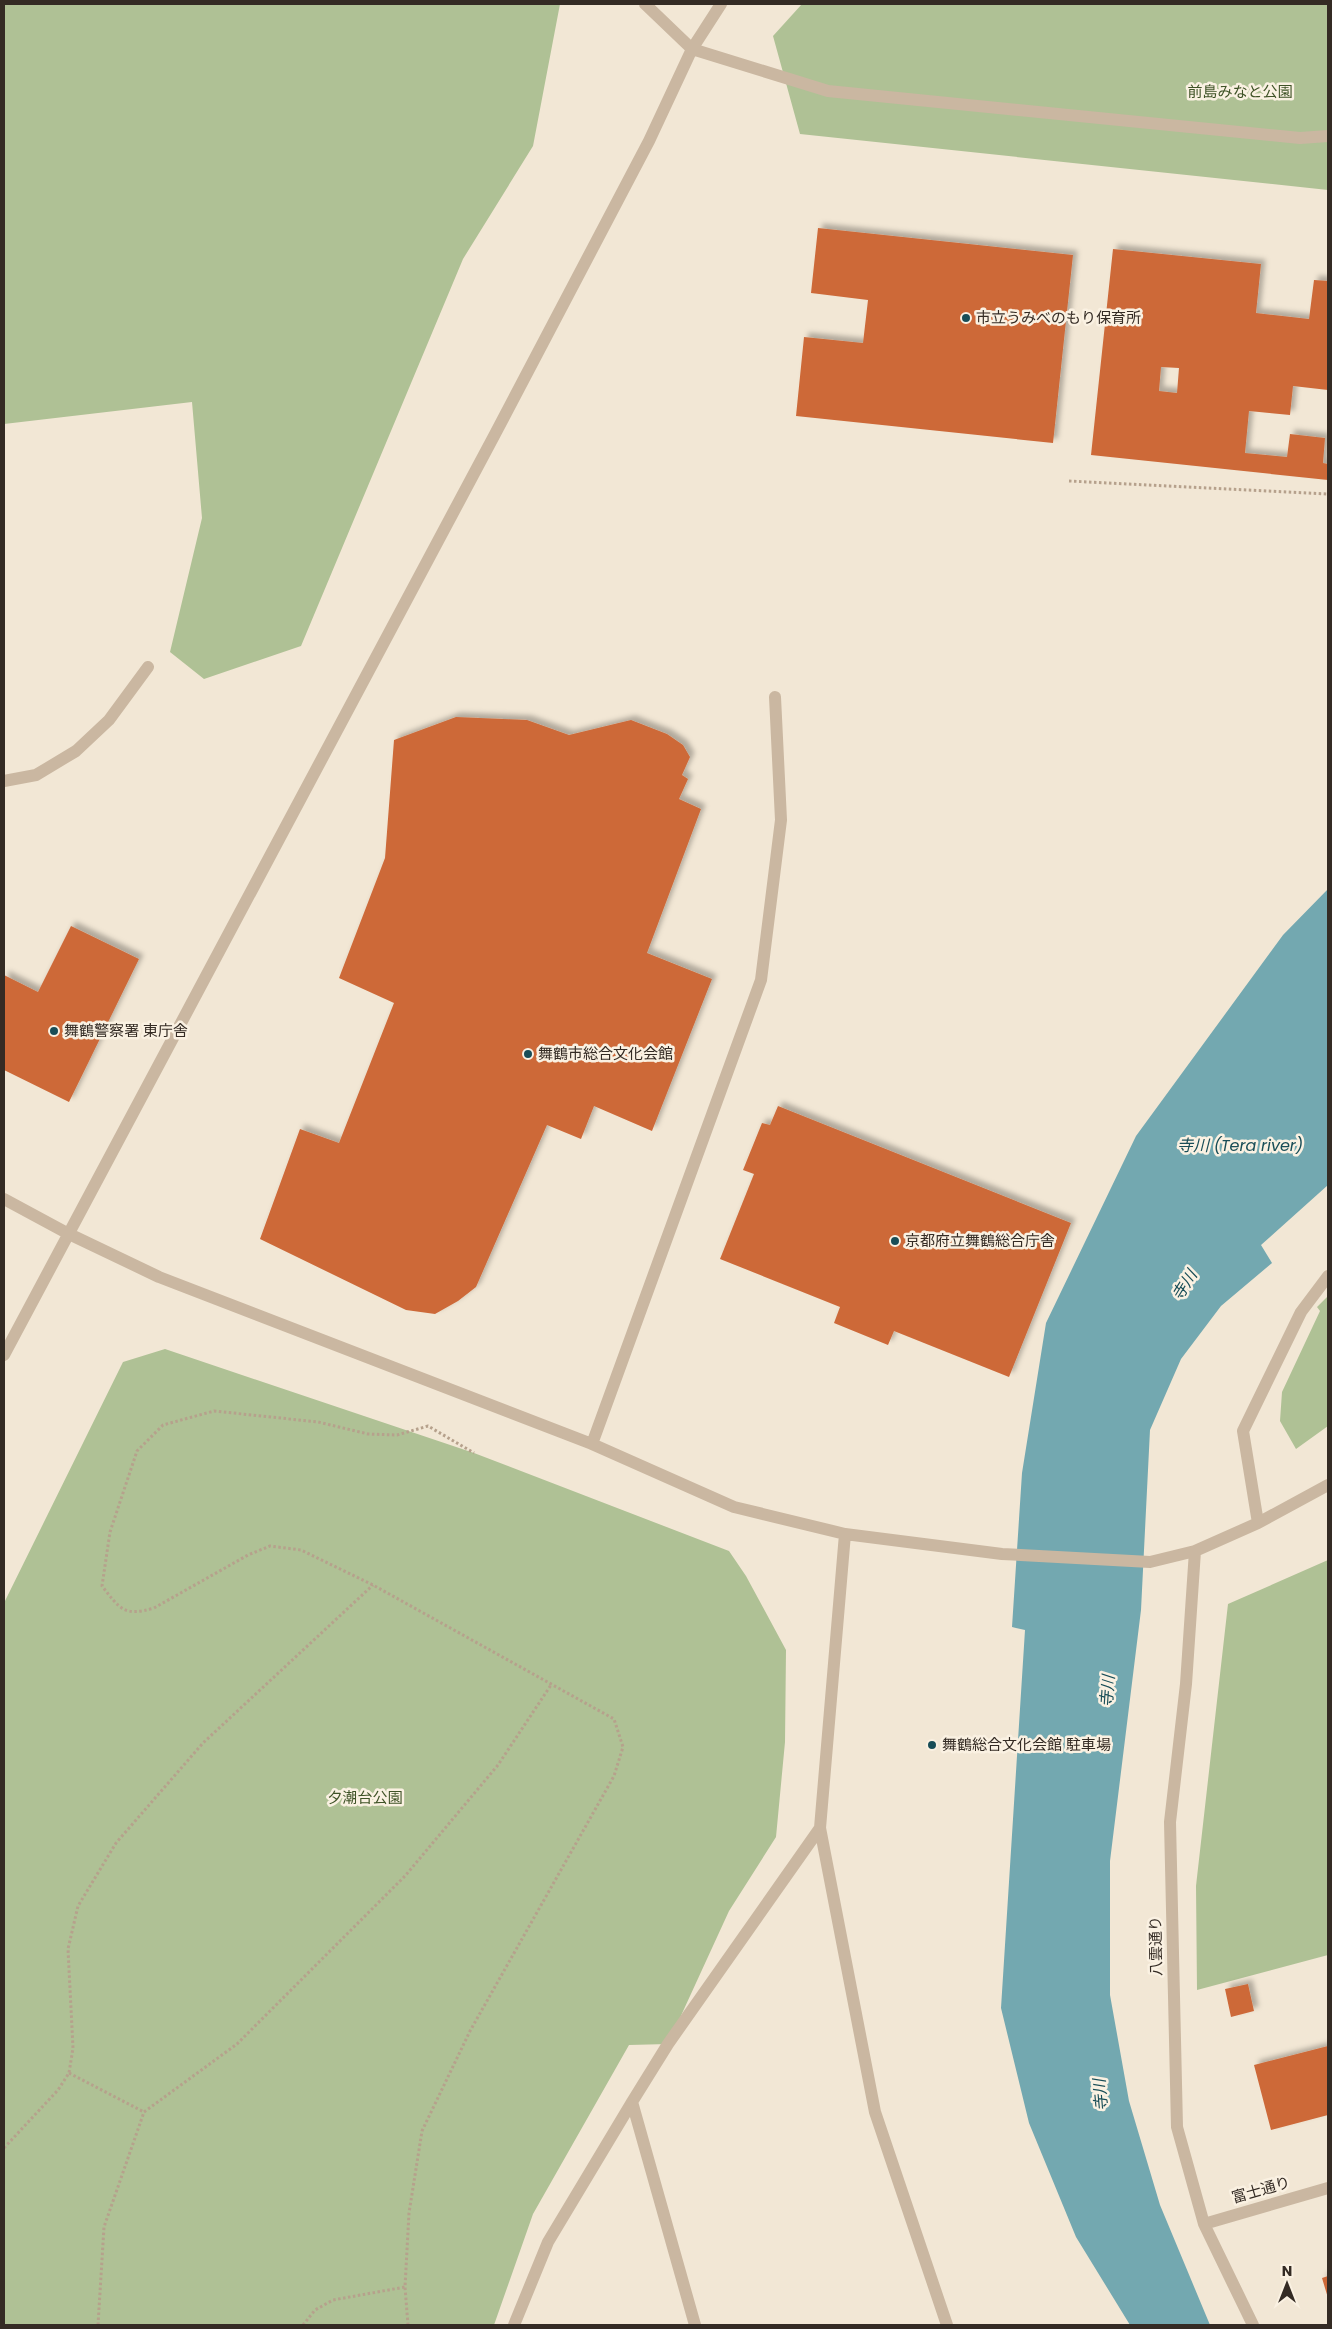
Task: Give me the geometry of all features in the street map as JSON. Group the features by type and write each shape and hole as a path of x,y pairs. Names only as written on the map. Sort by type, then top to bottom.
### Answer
{"street":[{"path":"645,4 692,49 828,91 1300,138 1328,136"},
{"path":"4,1355 67,1233 503,419 648,141 692,49 721,4"},
{"path":"4,781 36,775 76,751 109,720 148,667"},
{"path":"592,1444 761,980 781,820 775,697"},
{"path":"4,1199 67,1233 159,1277 592,1444 734,1508 845,1534 1002,1554 1150,1562 1195,1552 1258,1523 1328,1485"},
{"path":"1258,1523 1243,1431 1301,1312 1328,1276"},
{"path":"845,1534 820,1828 875,2112 947,2325"},
{"name":"八雲通り","path":"1195,1552 1186,1684 1170,1822 1177,2127 1204,2224 1253,2325"},
{"path":"514,2325 548,2242 632,2102 668,2044 820,1828"},
{"path":"632,2102 695,2325"},
{"name":"富士通り","path":"1204,2224 1328,2188"}],"path":[{"path":"1070,481 1328,494"},
{"path":"408,2325 405,2288 409,2213 422,2131 470,2031 614,1776 624,1747 614,1719 372,1585 301,1550 270,1546 248,1555 154,1608 137,1613 120,1610 102,1586 110,1532 137,1451 163,1425 214,1411 318,1422 368,1434 396,1435 428,1426 474,1453"},
{"path":"4,2148 58,2090 70,2072 73,2048 68,1950 78,1906 116,1843 203,1743 372,1585"},
{"path":"98,2325 104,2227 144,2112 237,2044 405,1876 498,1765 551,1685"},
{"path":"70,2072 144,2112"},
{"path":"303,2325 315,2310 333,2300 405,2288"}],"green space":[{"path":"4,4 560,4 533,146 463,259 301,646 204,679 170,652 202,518 192,402 4,424"},
{"name":"前島みなと公園","path":"802,4 1328,4 1328,190 800,134 773,36"},
{"path":"1328,1296 1328,1426 1296,1449 1280,1421 1282,1392 1320,1311 1317,1307"},
{"name":"夕潮台公園","path":"165,1349 474,1453 729,1551 746,1576 786,1650 785,1742 776,1837 729,1911 668,2044 629,2045 533,2214 494,2325 4,2325 4,1603 123,1362"},
{"path":"1328,1560 1328,1955 1197,1990 1196,1886 1228,1604"}],"water":[{"name":"寺川 (Tera river)","path":"1328,889 1328,1185 1261,1245 1272,1263 1221,1306 1181,1359 1150,1430 1141,1610 1110,1861 1110,1995 1129,2101 1160,2205 1210,2325 1130,2325 1076,2237 1029,2123 1001,2008 1025,1630 1012,1627 1022,1473 1046,1323 1136,1136 1283,935"}],"building":[{"name":"市立うみべのもり保育所","path":"818,228 1073,255 1053,443 796,416 804,337 863,343 868,300 811,293"},
{"path":"1113,249 1261,264 1256,313 1309,319 1314,280 1328,281 1328,390 1293,386 1290,415 1249,411 1245,453 1287,457 1290,434 1325,438 1323,463 1328,464 1328,480 1091,455","holes":["1161,367 1179,368 1177,393 1159,391"]},
{"name":"舞鶴市総合文化会館","path":"456,717 527,720 569,735 631,720 667,734 683,745 690,757 682,775 688,779 679,799 701,809 647,953 712,979 652,1131 594,1106 581,1139 547,1125 476,1287 458,1301 435,1314 406,1310 260,1239 300,1129 339,1143 394,1003 339,978 385,858 394,740"},
{"name":"舞鶴警察署 東庁舎","path":"71,926 139,959 69,1102 4,1070 4,975 38,992"},
{"name":"京都府立舞鶴総合庁舎","path":"778,1106 1071,1223 1009,1377 894,1331 888,1345 834,1323 840,1307 720,1259 754,1174 743,1170 762,1123 770,1125"},
{"path":"1248,1984 1254,2011 1231,2017 1225,1989"},
{"path":"1328,2046 1328,2115 1271,2130 1254,2065"},
{"path":"1328,2276 1328,2298 1322,2278"}],"place":[{"name":"市立うみべのもり保育所","path":"966,318"},
{"name":"舞鶴警察署 東庁舎","path":"54,1031"},
{"name":"舞鶴市総合文化会館","path":"528,1054"},
{"name":"京都府立舞鶴総合庁舎","path":"895,1241"},
{"name":"舞鶴総合文化会館 駐車場","path":"932,1745"}],"water label":[{"name":"寺川","path":"1184,1285"},
{"name":"寺川","path":"1107,1691"},
{"name":"寺川","path":"1100,2095"}]}
